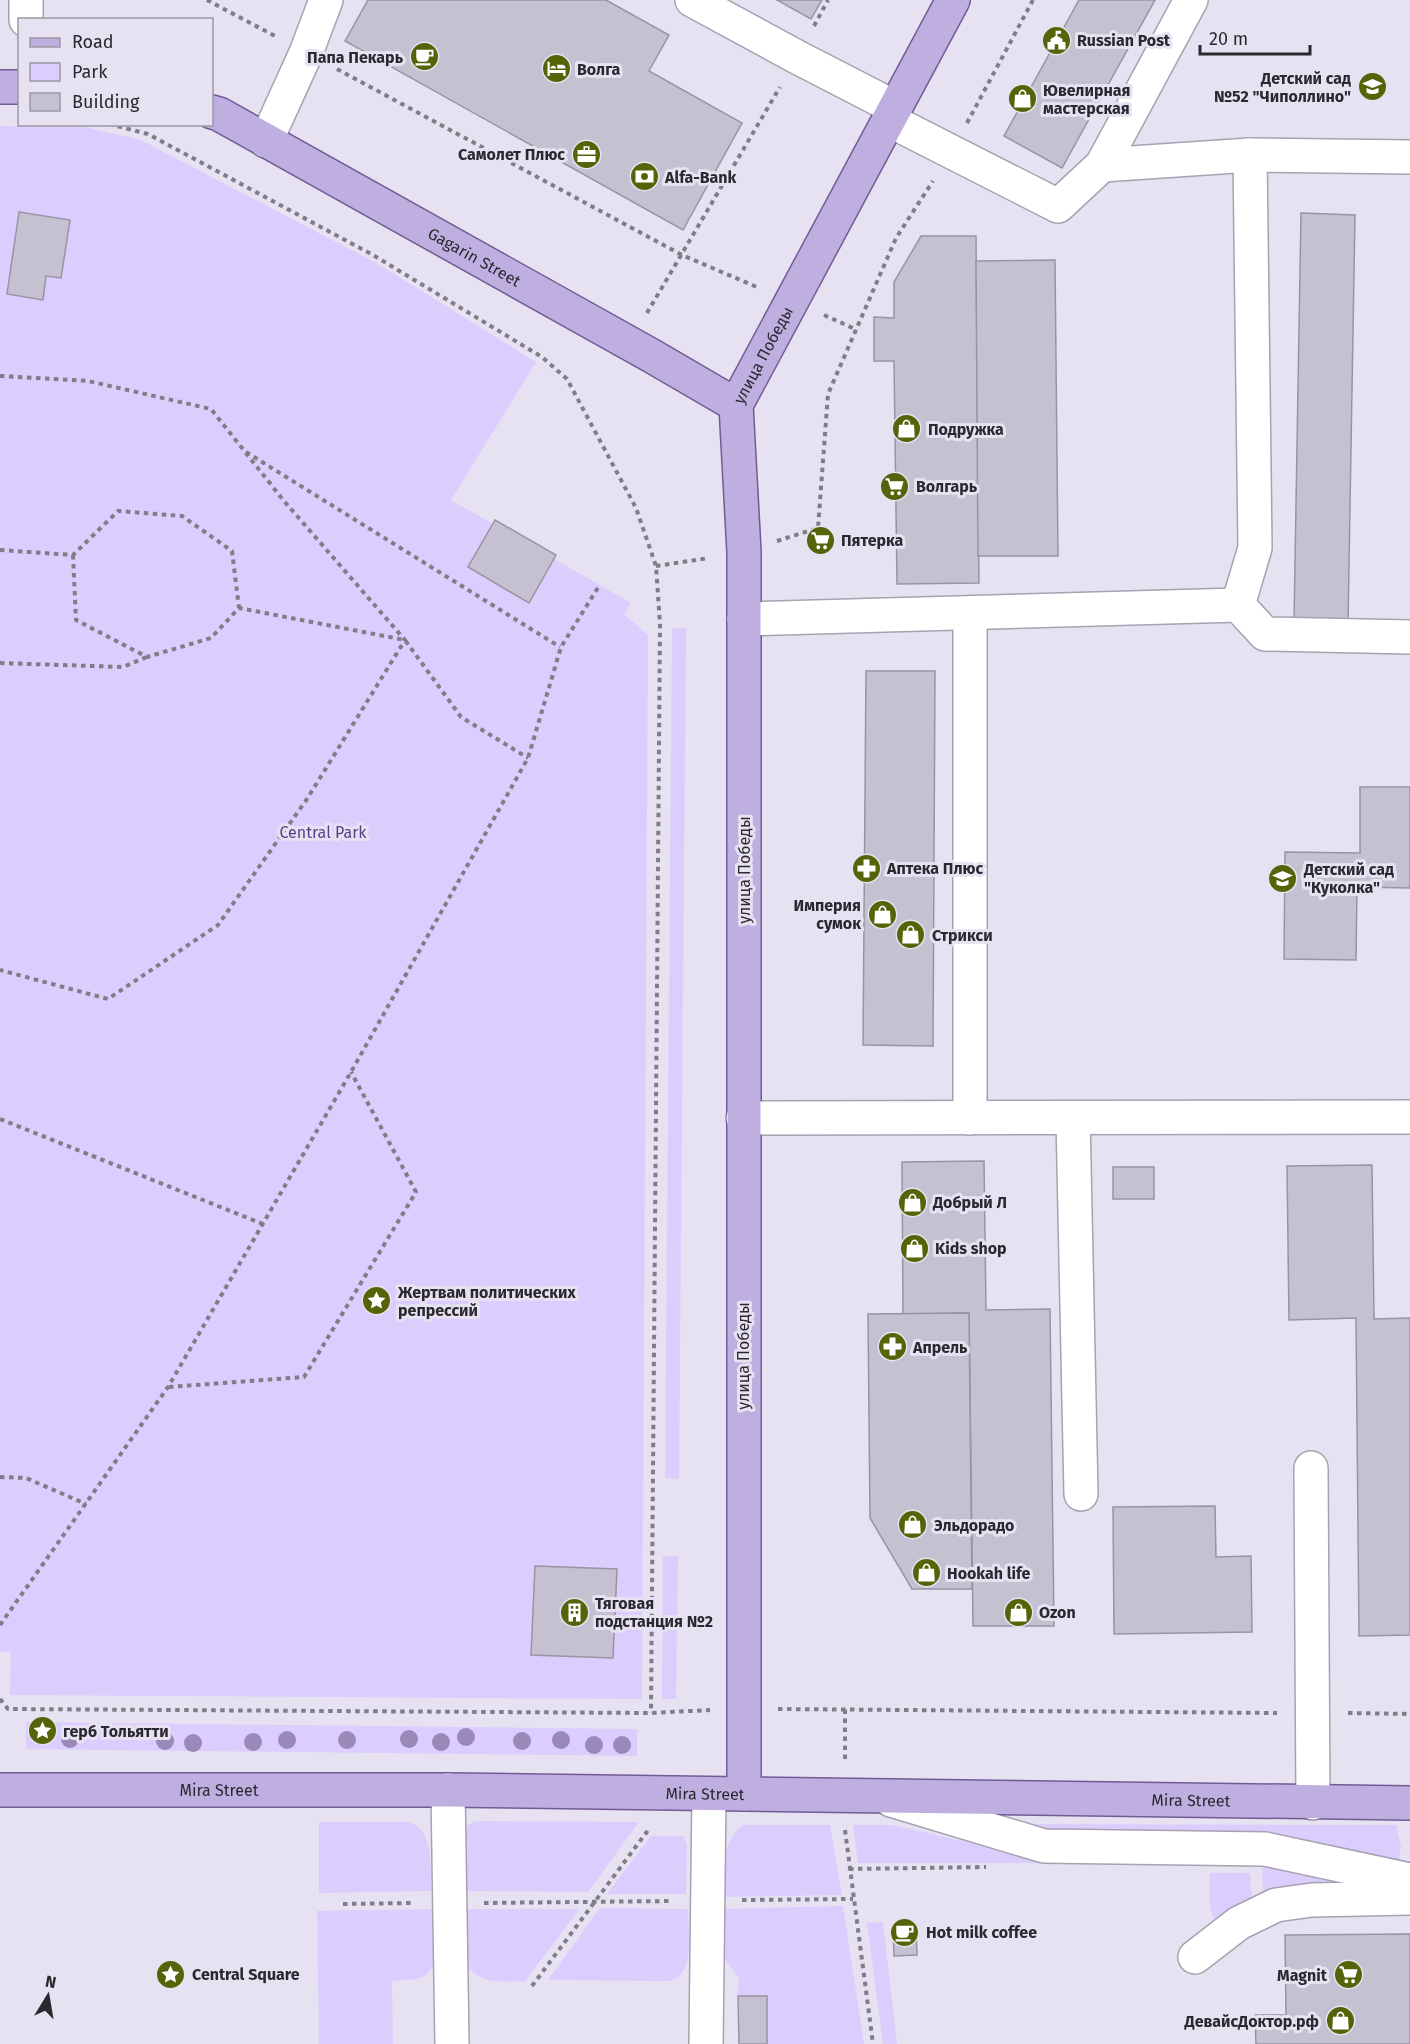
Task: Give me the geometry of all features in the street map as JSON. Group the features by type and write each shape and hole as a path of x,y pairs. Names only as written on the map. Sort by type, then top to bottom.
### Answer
{"main road":[{"name":"улица Победы","path":"744,1794 742,1708 744,552 736,405 953,0"},
{"path":"0,87 18,87"},
{"name":"Gagarin Street","path":"213,112 736,405"},
{"name":"Mira Street","path":"0,1790 448,1790 1410,1803"}],"lane":[{"path":"26,0 26,18"},
{"path":"266,141 306,53 326,0"},
{"path":"692,0 797,57 951,152 1058,206 1102,165 1191,0"},
{"path":"1102,165 1250,155 1410,157"},
{"path":"1238,605 1255,548 1250,155"},
{"path":"744,619 1238,605 1265,634 1410,637"},
{"path":"970,613 970,1118"},
{"path":"743,1118 1410,1117"},
{"path":"1073,1118 1081,1494"},
{"path":"1311,1468 1313,1803"},
{"path":"448,1790 452,2044"},
{"path":"706,2044 709,1794"},
{"path":"880,1797 1044,1846 1265,1849 1410,1880"},
{"path":"1195,1957 1239,1923 1276,1905 1312,1900 1410,1898"}],"path":[{"path":"207,0 682,255"},
{"path":"645,317 828,0"},
{"path":"819,528 828,394 896,238 951,152 1033,0"},
{"path":"118,126 148,134 373,255 542,357 567,379 636,508 656,566 660,624 651,1713"},
{"path":"0,376 88,381 211,410 350,579 405,640 461,717 528,758"},
{"path":"242,450 561,647"},
{"path":"0,550 73,555 118,511 182,516 232,551 239,608"},
{"path":"73,555 76,620 147,657"},
{"path":"0,1625 168,1388 351,1072 528,758 561,647 599,586"},
{"path":"239,608 405,640"},
{"path":"0,663 123,666 211,638 239,608"},
{"path":"0,970 108,999 218,925 308,799 405,640"},
{"path":"168,1388 304,1377 416,1192 351,1072"},
{"path":"0,1119 263,1224"},
{"path":"0,1477 26,1478 86,1504"},
{"path":"0,1699 8,1709 651,1713 742,1708 1410,1714"},
{"path":"845,1709 845,1839 873,2044"},
{"path":"532,1986 653,1824"},
{"path":"343,1904 853,1899"}],"green space":[{"name":"Central Park","path":"0,126 84,127 141,140 378,264 536,362 451,500 631,603 624,614 648,635 642,1699 10,1695 11,1652 0,1652"},
{"path":"672,628 686,628 679,1479 665,1478"},
{"path":"663,1556 678,1556 676,1699 662,1699"},
{"path":"26,1722 637,1729 637,1756 26,1749"},
{"path":"475,1821 639,1822 588,1892 461,1891 463,1828"},
{"path":"319,1822 408,1822 417,1826 427,1841 431,1891 319,1893"},
{"path":"1031,1824 1396,1825 1401,1847 1398,1865 1031,1830"},
{"path":"743,1825 830,1825 842,1895 725,1897 727,1849 736,1832"},
{"path":"853,1825 893,1825 1055,1863 858,1863"},
{"path":"651,1836 684,1836 687,1846 686,1894 607,1894"},
{"path":"1262,1862 1385,1886 1263,1895"},
{"path":"1210,1873 1250,1873 1252,1901 1217,1922 1210,1905"},
{"path":"843,1906 864,2044 767,2044 767,1996 738,1996 739,1978 725,1959 725,1909"},
{"path":"600,1908 688,1909 689,1951 683,1971 668,1981 548,1980"},
{"path":"433,1909 434,1963 431,1969 417,1979 392,1981 393,2044 319,2044 317,1911"},
{"path":"462,1909 580,1909 525,1981 508,1982 485,1979 466,1965"},
{"path":"883,1922 897,2044 883,2044 867,1923"}],"building":[{"path":"368,0 606,0 669,35 649,71 742,123 683,230 345,41"},
{"path":"777,0 822,0 811,19"},
{"path":"1079,0 1155,0 1062,168 1004,136"},
{"path":"19,212 70,220 61,278 46,276 43,300 7,294"},
{"path":"1301,213 1355,215 1348,623 1294,621"},
{"path":"921,236 976,236 979,583 897,584 894,361 874,361 874,317 894,318 894,282"},
{"path":"1055,260 1058,556 978,556 976,261"},
{"path":"495,520 556,555 529,603 468,567"},
{"path":"866,671 935,671 933,1046 863,1045"},
{"path":"1360,787 1410,787 1410,888 1357,887 1356,960 1284,959 1285,852 1360,853"},
{"path":"984,1161 986,1310 1050,1309 1054,1626 973,1626 969,1313 903,1314 902,1162"},
{"path":"1372,1165 1374,1319 1410,1318 1410,1635 1359,1636 1356,1318 1289,1320 1287,1166"},
{"path":"1113,1167 1154,1167 1154,1199 1113,1199"},
{"path":"969,1313 972,1589 912,1589 870,1518 868,1314"},
{"path":"1215,1506 1216,1557 1251,1556 1252,1632 1114,1634 1113,1507"},
{"name":"Тяговая подстанция №2","path":"535,1566 617,1569 613,1658 531,1655"},
{"path":"916,1925 917,1955 894,1956 893,1926"},
{"name":"Magnit","path":"1410,1934 1410,2044 1256,2044 1255,2015 1286,2015 1285,1935"},
{"path":"738,1996 767,1996 767,2044 739,2044"}],"place":[{"name":"Russian Post","path":"1056,40"},
{"name":"Папа Пекарь","path":"424,57"},
{"name":"Волга","path":"556,69"},
{"name":"Детский сад №52 \"Чиполлино\"","path":"1372,87"},
{"name":"Ювелирная мастерская","path":"1022,99"},
{"name":"Самолет Плюс","path":"586,154"},
{"name":"Alfa-Bank","path":"644,177"},
{"name":"Подружка","path":"907,429"},
{"name":"Волгарь","path":"895,486"},
{"name":"Пятерка","path":"820,540"},
{"name":"Аптека Плюс","path":"866,868"},
{"name":"Детский сад \"Куколка\"","path":"1283,878"},
{"name":"Империя сумок","path":"882,914"},
{"name":"Стрикси","path":"911,935"},
{"name":"Добрый Л","path":"912,1202"},
{"name":"Kids shop","path":"914,1248"},
{"name":"Жертвам политических репрессий","path":"377,1301"},
{"name":"Апрель","path":"892,1347"},
{"name":"Эльдорадо","path":"913,1525"},
{"name":"Hookah life","path":"926,1573"},
{"name":"Тяговая подстанция №2","path":"574,1612"},
{"name":"Ozon","path":"1018,1612"},
{"name":"герб Тольятти","path":"42,1731"},
{"name":"Hot milk coffee","path":"905,1932"},
{"name":"Central Square","path":"171,1974"},
{"name":"Magnit","path":"1348,1975"},
{"name":"ДевайсДоктор.рф","path":"1340,2021"}]}
